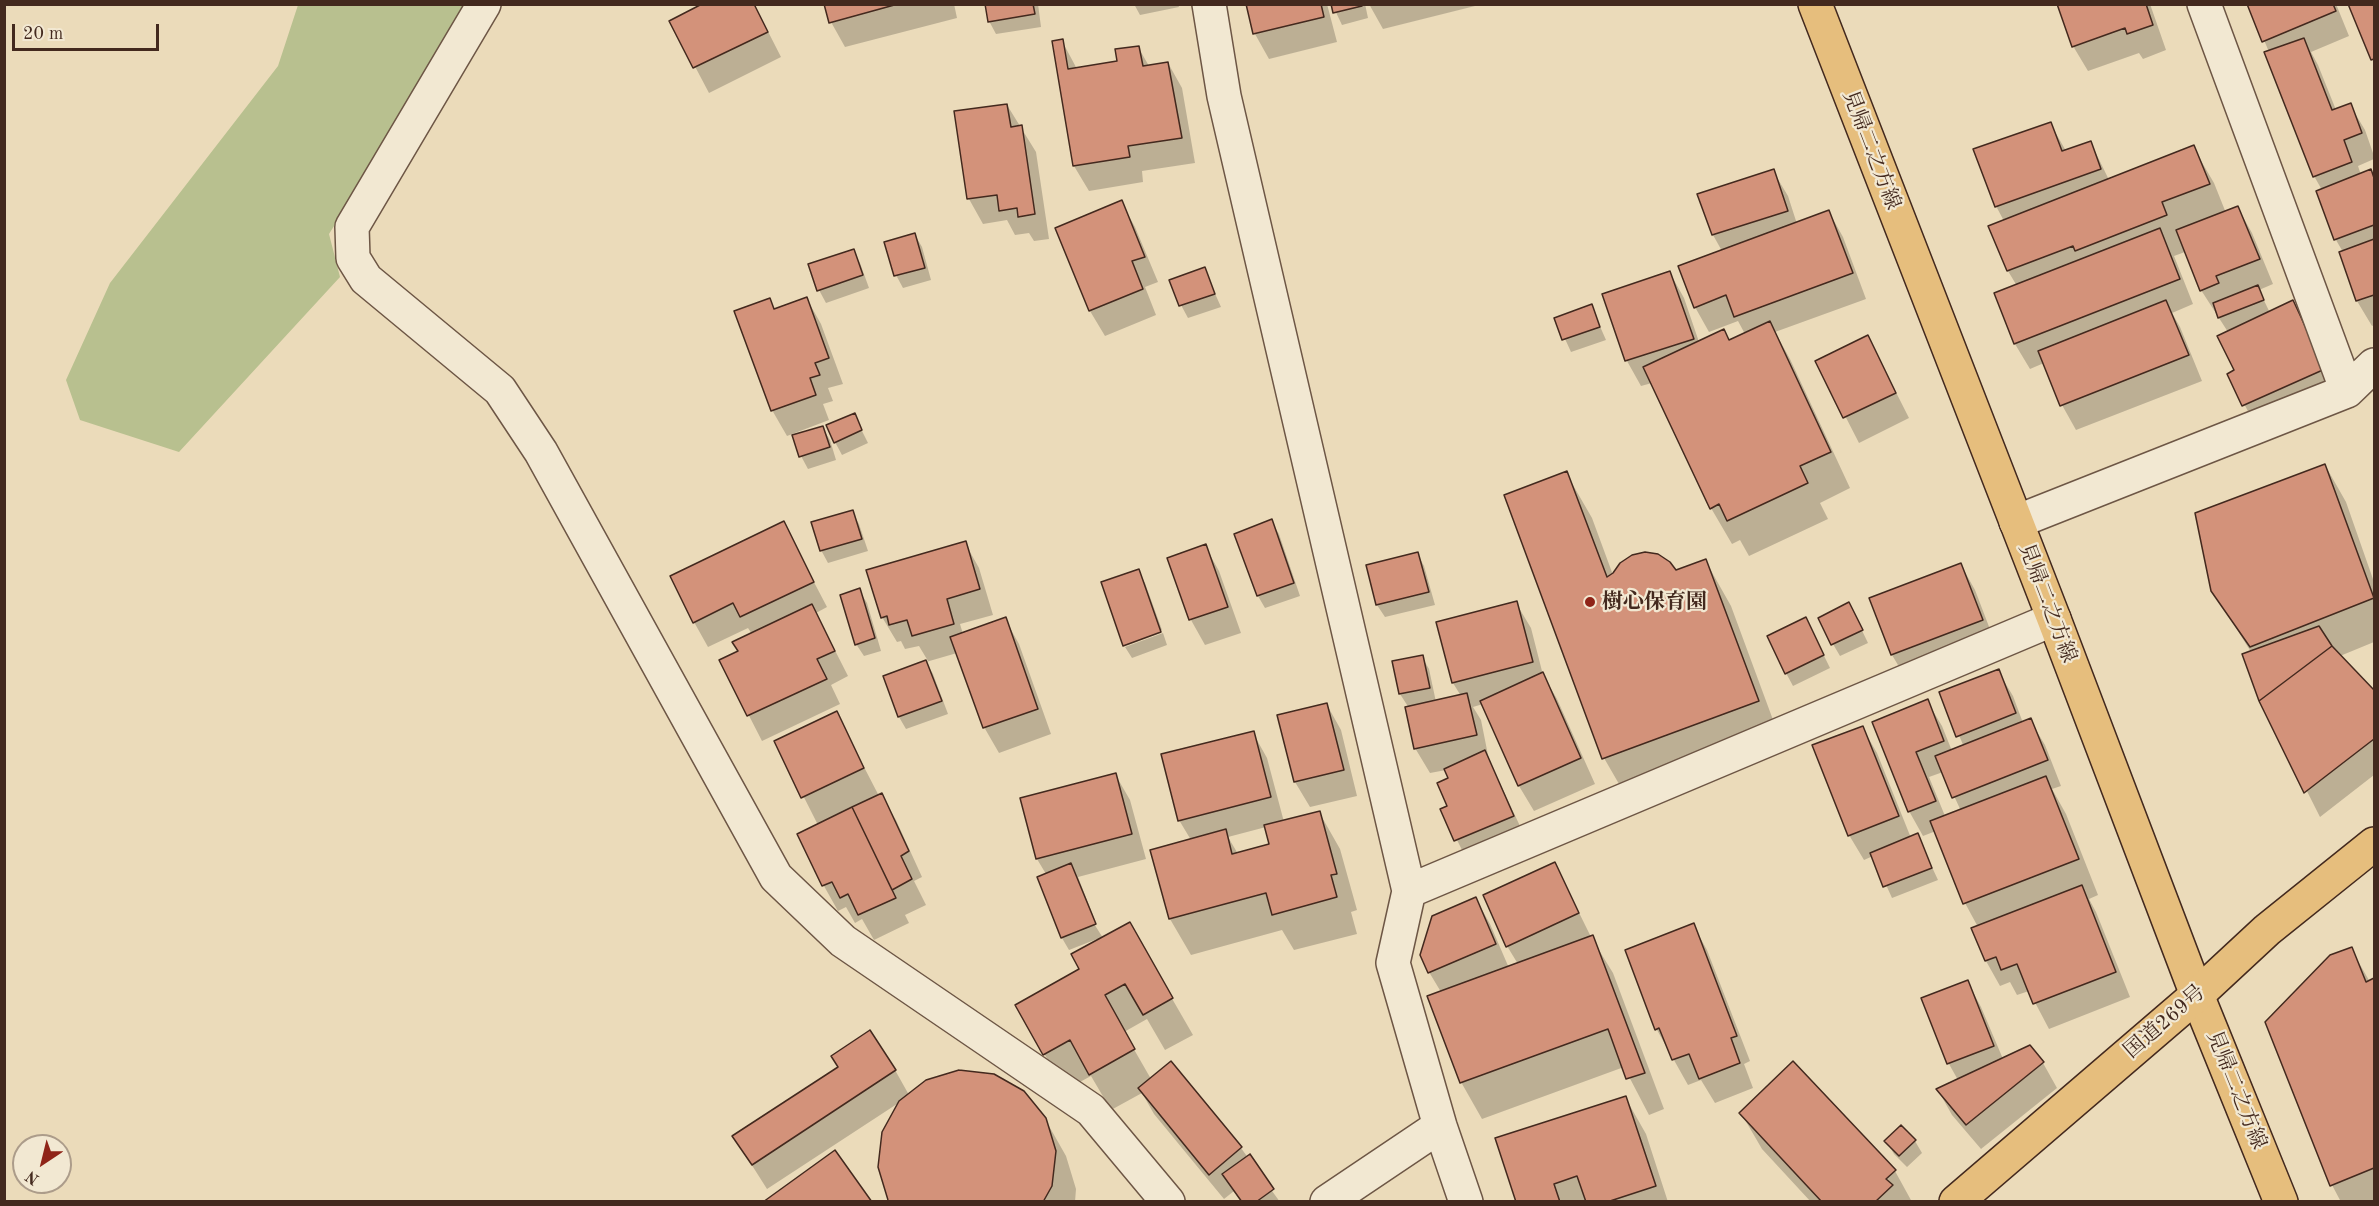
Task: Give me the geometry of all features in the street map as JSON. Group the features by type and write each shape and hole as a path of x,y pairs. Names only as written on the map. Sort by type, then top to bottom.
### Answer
{"main road":[{"name":"見帰二之方線","path":"1815,4 2054,619 2197,995 2281,1202"},
{"name":"国道269号","path":"1956,1202 2197,995 2267,930 2374,844"}],"street":[{"path":"483,4 352,226 353,258 366,279 500,390 541,452 776,877 843,941 1091,1110 1168,1202"},
{"path":"1209,4 1224,96 1409,891 1393,963 1440,1126 1466,1202"},
{"path":"2204,4 2347,391"},
{"path":"2016,522 2347,391 2374,365"},
{"path":"1409,891 2054,619"},
{"path":"1327,1202 1440,1126"}],"green space":[{"path":"298,5 473,5 329,234 340,277 179,452 80,420 66,380 110,283 278,66"}],"building":[{"path":"702,4 754,4 768,32 693,68 669,21"},
{"path":"824,4 898,4 829,23"},
{"path":"985,4 1033,4 1035,14 988,22"},
{"path":"1246,4 1321,4 1324,17 1253,34"},
{"path":"1331,4 1362,4 1362,6 1333,13"},
{"path":"2057,4 2146,4 2153,25 2127,34 2125,28 2072,47"},
{"path":"2247,4 2333,4 2336,11 2262,42"},
{"path":"2348,4 2374,4 2374,59 2371,60"},
{"path":"2304,38 2332,110 2351,103 2362,133 2344,140 2352,162 2313,177 2264,52"},
{"path":"1063,39 1068,69 1117,61 1115,49 1139,46 1143,66 1168,62 1182,138 1128,146 1130,157 1073,166 1052,41"},
{"path":"1007,104 1011,127 1022,125 1035,214 1018,217 1017,208 999,211 997,195 967,199 954,111"},
{"path":"2051,122 2062,151 2091,141 2101,169 1995,207 1973,149"},
{"path":"2194,145 2210,184 2162,202 2167,215 2075,251 2073,246 2007,271 1988,226"},
{"path":"1774,169 1788,211 1712,235 1697,194"},
{"path":"2371,169 2374,178 2374,225 2334,240 2316,191"},
{"path":"1122,200 1145,257 1132,261 1143,289 1089,311 1055,228"},
{"path":"2238,206 2260,259 2216,276 2219,283 2200,291 2176,230"},
{"path":"1829,210 1853,273 1734,317 1726,295 1694,308 1678,266"},
{"path":"2160,228 2180,279 2014,344 1994,293"},
{"path":"915,233 925,268 894,276 884,242"},
{"path":"2374,239 2374,295 2356,301 2339,252"},
{"path":"854,249 863,275 817,291 808,264"},
{"path":"1205,267 1215,294 1179,306 1169,280"},
{"path":"1670,271 1694,339 1625,361 1602,294"},
{"path":"2258,285 2264,300 2218,318 2213,303"},
{"path":"807,297 829,358 815,363 820,375 810,378 816,395 771,411 734,311 770,298 774,309"},
{"path":"2166,300 2189,355 2060,406 2038,351"},
{"path":"2293,300 2325,369 2242,406 2227,374 2234,370 2217,336"},
{"path":"1592,304 1600,327 1562,340 1554,318"},
{"path":"1770,321 1831,452 1800,466 1808,483 1727,521 1719,504 1710,509 1643,367 1724,329 1729,340"},
{"path":"1868,335 1896,393 1843,418 1815,361"},
{"path":"855,413 862,430 834,443 826,425"},
{"path":"823,426 830,447 799,457 792,435"},
{"path":"2325,464 2374,598 2250,647 2211,591 2195,513"},
{"path":"1567,471 1607,577 1620,563 1632,555 1645,552 1658,554 1670,562 1676,570 1706,559 1759,701 1602,759 1504,495"},
{"path":"853,510 862,539 820,551 811,522"},
{"path":"1272,519 1294,583 1257,596 1234,534"},
{"path":"784,521 814,582 740,617 733,603 693,623 670,576"},
{"path":"966,541 980,589 947,599 954,624 912,636 907,620 889,625 887,616 881,618 866,570"},
{"path":"1206,544 1228,607 1189,620 1167,558"},
{"path":"1418,552 1429,592 1376,605 1366,565"},
{"path":"1961,563 1983,620 1891,655 1869,598"},
{"path":"1139,569 1161,632 1123,646 1101,582"},
{"path":"860,588 875,638 855,645 840,595"},
{"path":"1517,601 1533,662 1452,683 1436,622"},
{"path":"1849,602 1863,630 1831,645 1818,618"},
{"path":"812,604 835,651 817,659 827,679 747,716 719,660 738,651 732,642"},
{"path":"1006,617 1038,709 983,728 950,637"},
{"path":"1806,617 1824,655 1785,674 1767,636"},
{"path":"2319,626 2332,646 2259,701 2242,654"},
{"path":"2332,646 2374,690 2374,739 2304,793 2259,701"},
{"path":"1423,655 1430,688 1399,694 1392,661"},
{"path":"926,660 942,701 898,717 883,676"},
{"path":"1999,669 2016,713 1956,737 1939,692"},
{"path":"1543,672 1581,758 1518,786 1480,701"},
{"path":"1467,693 1477,735 1414,749 1405,707"},
{"path":"1928,699 1944,741 1916,752 1936,801 1908,812 1872,722"},
{"path":"1327,703 1344,770 1294,782 1277,715"},
{"path":"837,711 864,768 801,798 774,741"},
{"path":"2031,718 2048,760 1952,798 1935,756"},
{"path":"1863,726 1899,816 1848,836 1812,745"},
{"path":"1254,731 1271,797 1178,821 1161,754"},
{"path":"1485,750 1514,816 1454,841 1440,809 1447,806 1437,783 1448,778 1444,769"},
{"path":"1116,773 1132,834 1036,859 1020,798"},
{"path":"2046,776 2079,859 1963,904 1930,821"},
{"path":"882,793 909,851 901,856 912,879 892,890 852,807"},
{"path":"852,807 896,898 858,915 848,894 840,898 832,882 822,886 797,834"},
{"path":"1320,811 1337,874 1331,875 1337,897 1272,915 1266,893 1169,919 1150,850 1226,829 1232,854 1269,844 1264,825"},
{"path":"1918,833 1932,868 1883,887 1870,853"},
{"path":"1555,862 1579,913 1506,947 1483,895"},
{"path":"1071,863 1096,924 1061,938 1037,877"},
{"path":"2082,885 2116,972 2033,1004 2017,964 2001,970 1996,957 1985,961 1971,928"},
{"path":"1476,897 1496,944 1428,973 1420,955 1432,916"},
{"path":"1130,922 1173,998 1143,1015 1125,984 1105,995 1135,1049 1089,1075 1070,1040 1043,1055 1015,1005 1079,969 1071,954"},
{"path":"1694,923 1737,1036 1731,1038 1740,1063 1699,1079 1689,1054 1672,1060 1659,1028 1655,1030 1625,950"},
{"path":"1593,935 1645,1073 1626,1079 1608,1029 1460,1083 1427,996"},
{"path":"2352,947 2366,982 2374,978 2374,1168 2330,1186 2265,1022 2330,955"},
{"path":"1968,980 1994,1046 1947,1064 1921,998"},
{"path":"870,1030 896,1070 752,1165 732,1136 838,1067 831,1056"},
{"path":"2030,1045 2044,1062 1966,1125 1936,1089"},
{"path":"1171,1061 1242,1147 1209,1175 1138,1088"},
{"path":"1793,1061 1896,1170 1886,1179 1893,1185 1875,1202 1822,1202 1739,1113"},
{"path":"959,1070 994,1074 1024,1091 1046,1118 1056,1151 1052,1186 1043,1202 889,1202 878,1167 882,1132 899,1101 926,1080"},
{"path":"1626,1096 1656,1186 1607,1202 1586,1202 1577,1176 1554,1184 1560,1202 1516,1202 1495,1138"},
{"path":"1901,1125 1916,1140 1899,1156 1884,1141"},
{"path":"835,1150 872,1202 763,1202"},
{"path":"1250,1154 1274,1189 1256,1202 1242,1202 1222,1174"}],"place":[{"name":"樹心保育園","path":"1590,602"}]}
